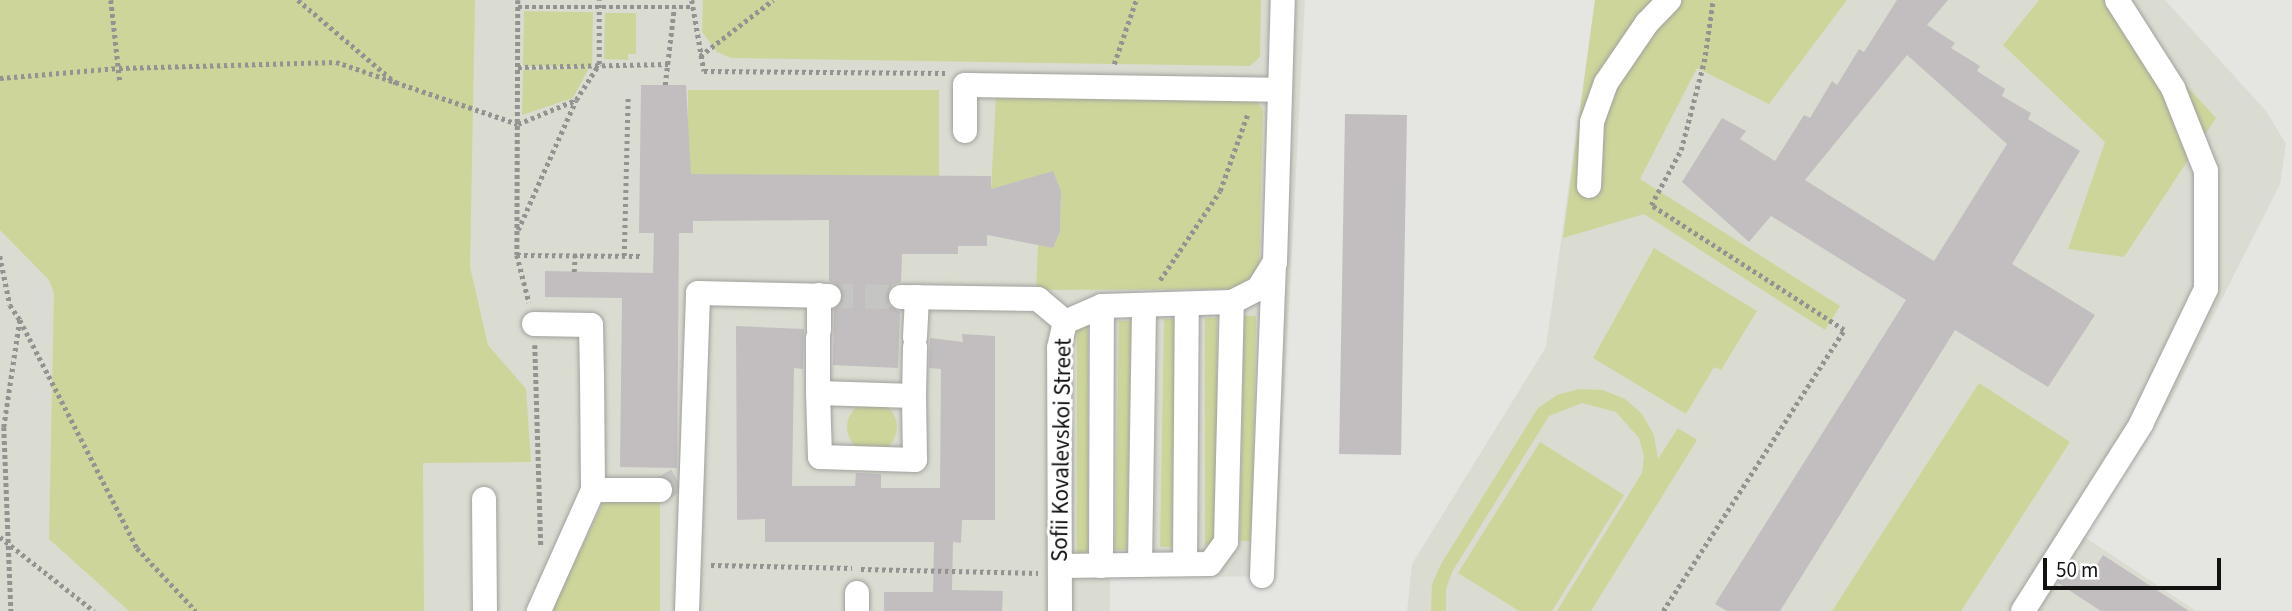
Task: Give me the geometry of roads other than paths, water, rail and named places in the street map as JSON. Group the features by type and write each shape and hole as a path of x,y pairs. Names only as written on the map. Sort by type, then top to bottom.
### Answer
{"street":[{"path":"1262,576 1275,262 1269,90 1283,0"},
{"path":"1589,186 1592,122 1606,83 1669,0"},
{"path":"2023,611 2141,424 2206,289 2206,171 2173,89 2117,0"},
{"path":"965,131 965,85 1269,90"},
{"path":"1060,566 1210,564 1226,542 1232,303 1258,289 1275,262"},
{"path":"687,611 689,565 676,479 698,293 824,295 818,334 820,457 915,460 915,342 909,297 1038,299 1065,322"},
{"path":"1140,565 1150,295"},
{"name":"Sofii Kovalevskoi Street","path":"1060,611 1059,348 1065,322 1102,306 1150,295 1187,304 1232,303"},
{"path":"1185,564 1187,304"},
{"path":"1101,566 1102,306"},
{"path":"534,324 591,325 593,490 539,611"},
{"path":"818,393 914,396"},
{"path":"593,490 676,479"},
{"path":"484,499 485,611"}],"tunnel":[{"path":"829,296 901,297"},
{"path":"660,490 677,480"}]}
